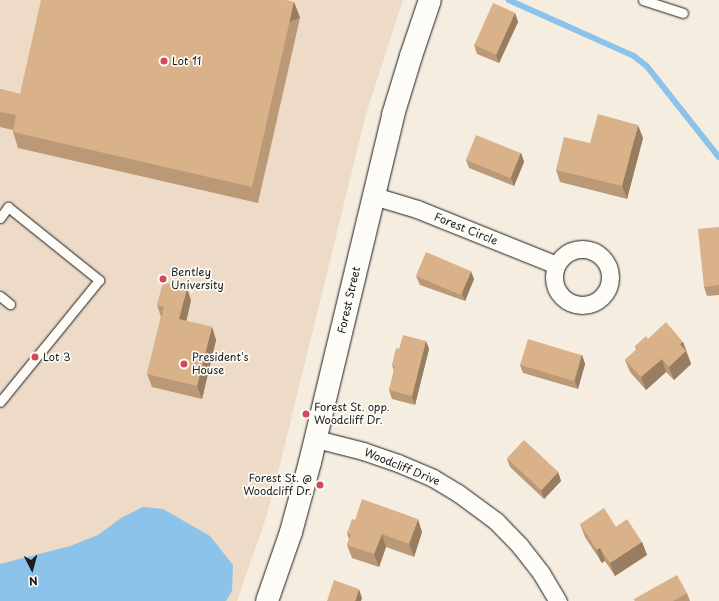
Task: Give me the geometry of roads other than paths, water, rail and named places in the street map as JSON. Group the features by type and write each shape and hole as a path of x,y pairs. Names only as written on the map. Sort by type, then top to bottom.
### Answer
{"street":[{"name":"Forest Street","path":"267,601 291,532 316,439 401,86 430,0"},
{"name":"Forest Circle","path":"374,196 417,209 556,265"},
{"name":"Woodcliff Drive","path":"316,439 363,451 398,463 433,478 458,493 484,511 520,546 541,573 558,601"}],"lane":[{"path":"643,0 683,13"},
{"path":"0,218 8,207 99,280 0,402"},
{"path":"0,296 10,304"}],"water":[{"path":"143,507 163,509 210,536 233,565 232,591 226,601 0,601 0,564 70,546 98,535 121,518"}],"waterway":[{"path":"509,0 634,56 647,66 719,157"}],"place":[{"name":"Lot 11","path":"164,61"},
{"name":"Bentley University","path":"163,279"},
{"name":"Lot 3","path":"35,357"},
{"name":"President's House","path":"184,364"},
{"name":"Forest St. opp. Woodcliff Dr.","path":"306,414"},
{"name":"Forest St. @ Woodcliff Dr.","path":"320,485"}]}
